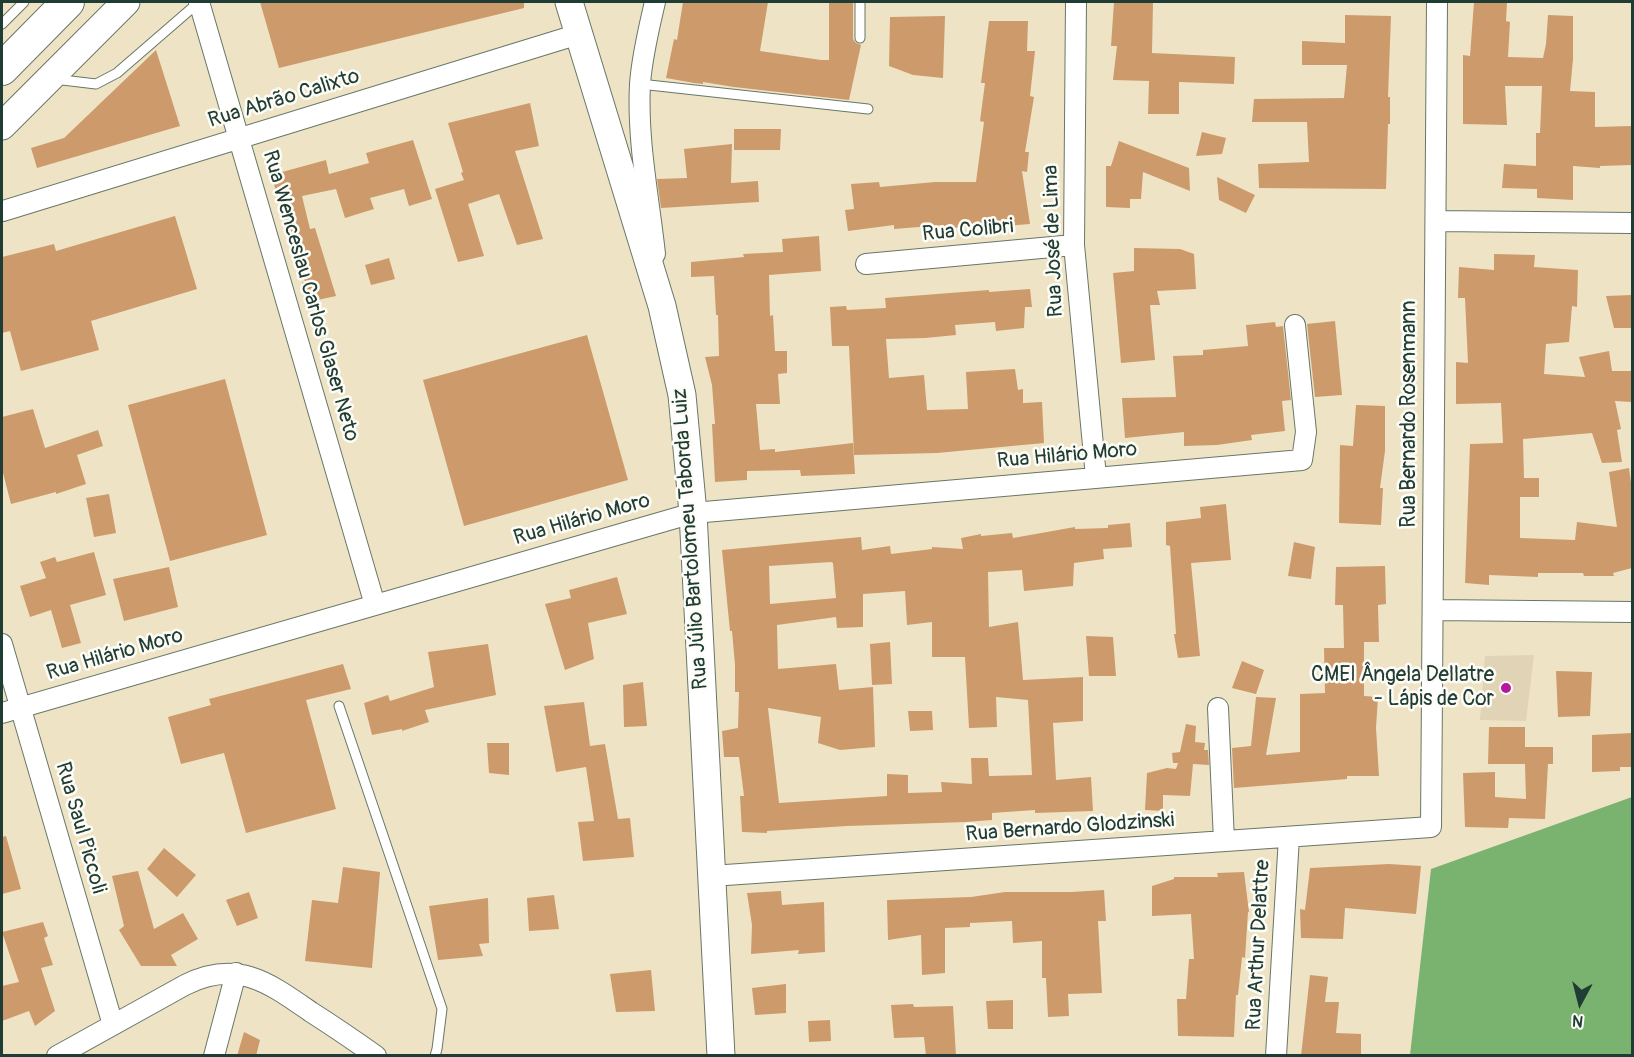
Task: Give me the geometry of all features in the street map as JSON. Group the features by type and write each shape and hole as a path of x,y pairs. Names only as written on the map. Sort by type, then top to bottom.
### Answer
{"highway":[{"path":"2,69 68,2"}],"main road":[{"path":"2,126 126,2"},
{"name":"Rua Júlio Bartolomeu Taborda Luiz","path":"570,2 662,306 682,395 693,513 721,1056"}],"street":[{"name":"Rua Wenceslau Carlos Glaser Neto","path":"199,2 375,605"},
{"path":"655,2 640,84 642,145 662,306"},
{"name":"Rua José de Lima","path":"1076,2 1074,245 1096,477"},
{"name":"Rua Bernardo Rosenmann","path":"1431,827 1437,2"},
{"name":"Rua Abrão Calixto","path":"3,211 579,34"},
{"path":"1436,221 1632,223"},
{"name":"Rua Colibri","path":"867,264 1074,245"},
{"name":"Rua Hilário Moro","path":"11,710 693,513 1302,460 1306,432 1295,325"},
{"path":"1433,610 1632,612"},
{"name":"Rua Saul Piccoli","path":"2,644 11,710 113,1025"},
{"path":"1218,708 1224,841"},
{"name":"Rua Bernardo Glodzinski","path":"711,876 1431,827"},
{"name":"Rua Arthur Delattre","path":"1276,1056 1289,837"},
{"path":"214,1056 236,974"},
{"path":"57,1056 198,979 211,975 236,974 266,982 376,1056"}],"lane":[{"path":"2,24 24,2"},
{"path":"49,78 96,84 117,73 199,2"},
{"path":"860,2 860,38"},
{"path":"640,84 868,109"},
{"path":"339,706 442,1009 435,1056"}],"shaded area":[{"name":"CMEI Ângela Dellatre - Lápis de Cor","path":"1534,655 1526,721 1480,720 1485,656"}],"green space":[{"path":"1632,797 1632,1055 1410,1055 1431,869"}],"building":[{"path":"260,2 524,2 524,8 279,68"},
{"path":"683,2 768,2 760,51 829,60 829,2 853,2 853,39 861,45 849,100 666,78 674,39 677,40"},
{"path":"1114,2 1153,2 1152,53 1235,57 1234,84 1179,82 1179,114 1148,114 1149,81 1113,80 1117,46 1111,46"},
{"path":"1474,2 1507,2 1506,21 1510,22 1508,57 1543,58 1548,15 1573,16 1570,91 1595,92 1595,127 1632,126 1632,165 1600,166 1600,168 1573,166 1573,200 1537,198 1537,189 1502,188 1504,164 1536,166 1536,133 1540,133 1542,86 1505,86 1507,125 1463,124 1463,55 1470,56"},
{"path":"1345,15 1391,16 1388,97 1390,97 1390,124 1388,124 1386,189 1259,188 1258,164 1309,162 1307,122 1252,122 1254,99 1344,98 1347,65 1302,65 1302,41 1345,43"},
{"path":"945,16 943,78 913,75 889,66 890,17"},
{"path":"989,21 1028,21 1027,51 1035,51 1030,96 1034,97 1025,152 1029,152 1027,172 1022,171 1030,224 992,227 991,224 944,229 944,225 894,229 894,225 848,231 845,210 854,209 851,184 879,182 880,187 935,182 976,182 984,122 980,121 985,83 981,83"},
{"path":"156,50 180,126 37,168 31,148 64,138"},
{"path":"530,103 539,146 515,151 543,239 517,245 499,194 468,204 484,256 458,262 435,189 464,180 448,123"},
{"path":"734,129 781,129 780,150 734,150"},
{"path":"1202,132 1226,138 1222,154 1196,156"},
{"path":"413,140 432,199 409,206 404,189 370,198 374,209 345,218 336,189 302,196 310,229 315,228 336,296 308,302 302,282 305,282 271,175 326,160 329,174 369,163 366,153"},
{"path":"1119,141 1189,168 1190,191 1143,172 1141,199 1130,199 1130,208 1106,207 1106,166 1111,166"},
{"path":"732,144 731,183 758,181 759,202 661,208 657,179 687,178 684,149"},
{"path":"1217,177 1255,195 1246,213 1219,200"},
{"path":"175,216 197,289 91,321 99,350 21,371 10,331 2,333 2,257 54,244 56,251"},
{"path":"819,236 821,271 769,275 770,316 773,315 775,351 787,351 787,373 778,374 780,404 756,404 760,450 775,449 775,452 853,443 855,474 801,476 800,470 747,471 747,480 715,482 712,385 705,357 719,356 714,276 691,277 691,262 744,257 743,254 783,252 782,239"},
{"path":"1134,248 1180,249 1194,254 1196,289 1157,291 1160,305 1150,305 1155,360 1121,363 1113,273 1134,271"},
{"path":"1494,254 1535,255 1534,267 1578,270 1577,307 1572,306 1569,342 1546,344 1544,374 1585,377 1579,357 1609,351 1612,371 1632,371 1632,402 1615,401 1621,429 1617,430 1622,462 1602,463 1592,433 1523,439 1524,478 1539,478 1539,497 1520,497 1520,538 1575,540 1577,522 1617,527 1609,472 1629,468 1632,490 1632,568 1613,573 1614,576 1584,576 1583,573 1538,573 1538,577 1489,575 1489,585 1465,583 1470,444 1503,443 1501,403 1456,404 1456,362 1468,363 1465,298 1458,298 1459,267 1494,270"},
{"path":"389,258 395,279 371,285 365,265"},
{"path":"1030,289 1032,307 1025,307 1024,328 996,331 995,322 955,325 956,335 886,339 889,378 924,375 927,410 968,409 966,372 1015,369 1018,390 1023,389 1023,403 1042,402 1044,443 937,453 854,455 849,346 832,346 830,307 846,306 847,310 886,308 885,298"},
{"path":"1632,295 1632,328 1614,328 1606,296"},
{"path":"1335,321 1342,395 1315,397 1307,324"},
{"path":"1275,322 1276,327 1283,326 1291,400 1282,401 1285,431 1251,435 1252,440 1217,445 1184,446 1184,432 1125,438 1122,398 1176,397 1173,356 1203,355 1203,350 1248,346 1246,325"},
{"path":"587,335 628,480 464,526 423,380"},
{"path":"225,379 267,535 170,561 128,405"},
{"path":"1356,405 1385,406 1385,451 1380,488 1383,488 1381,525 1339,523 1340,445 1353,446"},
{"path":"33,409 45,448 98,430 103,446 77,455 86,484 56,494 56,492 11,504 2,469 2,417"},
{"path":"109,494 116,533 94,537 86,498"},
{"path":"1226,504 1231,560 1191,563 1200,656 1178,658 1174,634 1176,634 1170,546 1166,545 1166,522 1201,518 1200,507"},
{"path":"1130,523 1132,547 1103,549 1104,559 1074,563 1073,586 1024,591 1022,570 988,572 989,627 1018,622 1023,680 1083,677 1083,721 1053,723 1056,780 1091,777 1093,811 1035,813 1035,810 992,813 992,820 966,822 847,826 767,831 767,833 742,832 740,796 744,796 739,757 724,757 722,731 738,728 739,692 735,692 732,631 730,631 722,550 861,537 862,550 890,546 891,554 932,549 932,547 963,549 961,538 981,534 981,536 1012,533 1013,538 1075,527 1075,529 1108,528 1108,525","holes":["833,563 836,598 770,604 769,566","905,591 907,625 932,622 932,657 965,657 969,728 997,727 996,697 1028,700 1032,775 989,776 988,758 971,758 972,784 941,782 942,792 908,793 908,775 887,774 887,796 779,803 768,708 821,717 818,743 840,750 875,747 873,687 839,690 836,664 778,669 777,625 836,617 837,628 863,627 863,594"]},
{"path":"1294,542 1315,547 1311,579 1288,576"},
{"path":"94,552 106,595 70,605 81,643 62,648 51,610 30,617 20,586 46,578 40,562 55,557 57,562"},
{"path":"1385,566 1386,604 1378,605 1379,642 1364,642 1364,696 1378,697 1376,728 1379,776 1347,776 1347,779 1234,788 1232,748 1251,746 1256,697 1276,698 1266,755 1300,752 1300,694 1325,693 1324,648 1344,648 1343,605 1335,605 1336,567"},
{"path":"169,567 178,607 124,621 113,579"},
{"path":"617,577 627,614 588,623 594,659 565,670 545,604 571,598 569,590"},
{"path":"1086,636 1113,637 1116,676 1089,676"},
{"path":"890,642 892,684 872,685 870,644"},
{"path":"488,644 496,695 425,710 429,722 402,731 402,729 372,735 364,703 388,695 390,701 434,687 428,652"},
{"path":"1242,661 1264,670 1256,694 1232,688"},
{"path":"343,664 351,689 306,700 336,809 246,833 224,753 181,764 168,717 211,705 209,699"},
{"path":"1556,671 1592,672 1590,716 1558,717"},
{"path":"643,682 647,726 624,727 623,685"},
{"path":"584,702 590,746 605,744 618,819 630,818 634,857 583,861 578,822 594,821 586,767 556,772 544,706"},
{"path":"908,711 932,711 933,730 910,731"},
{"path":"1186,724 1196,726 1195,742 1205,743 1204,750 1208,750 1209,765 1193,764 1190,796 1163,795 1163,811 1145,810 1147,773 1167,768 1176,769 1178,763 1173,763 1172,753 1180,752"},
{"path":"1489,727 1525,727 1525,747 1553,747 1553,764 1548,764 1545,819 1509,818 1508,828 1465,827 1463,773 1495,772 1495,797 1526,799 1525,764 1488,764"},
{"path":"1632,733 1632,767 1620,767 1620,771 1592,772 1592,735"},
{"path":"487,743 509,743 509,775 489,773"},
{"path":"6,836 21,889 2,894 2,837"},
{"path":"164,848 196,875 177,897 147,869"},
{"path":"1389,864 1421,866 1416,914 1345,908 1343,939 1301,938 1300,909 1305,910 1310,868"},
{"path":"343,867 380,872 372,968 305,961 312,900 338,903"},
{"path":"138,871 154,929 183,913 198,939 171,955 177,966 141,966 119,930 124,926 112,876"},
{"path":"1244,872 1249,912 1245,958 1242,957 1238,995 1236,995 1234,1037 1178,1036 1177,999 1186,999 1189,959 1194,959 1191,914 1152,916 1152,886 1174,879 1174,877 1218,877 1217,873"},
{"path":"1104,890 1106,921 1098,921 1102,993 1068,994 1069,1016 1048,1017 1046,978 1042,978 1042,941 1013,943 1012,921 970,923 970,927 945,928 945,973 922,975 921,935 888,940 887,900 971,897 1005,892"},
{"path":"781,891 782,905 824,902 825,952 798,954 799,950 751,954 752,925 747,893"},
{"path":"249,892 258,918 237,926 226,900"},
{"path":"554,895 559,929 529,931 527,898"},
{"path":"488,898 489,943 479,944 483,956 438,960 429,906"},
{"path":"43,922 48,936 44,938 53,965 41,968 55,1011 35,1026 29,1011 2,1021 2,986 19,982 2,932"},
{"path":"651,970 655,1011 616,1012 610,974"},
{"path":"1310,975 1328,977 1325,1002 1339,1002 1336,1033 1361,1034 1361,1056 1301,1056"},
{"path":"786,984 786,1013 755,1015 752,988"},
{"path":"1013,1000 1013,1029 988,1029 986,1001"},
{"path":"913,1004 914,1007 953,1006 956,1056 926,1056 924,1037 894,1038 891,1005"},
{"path":"830,1020 831,1041 809,1042 808,1021"},
{"path":"244,1032 260,1040 256,1056 237,1056"}],"place":[{"name":"CMEI Ângela Dellatre - Lápis de Cor","path":"1506,688"}]}
